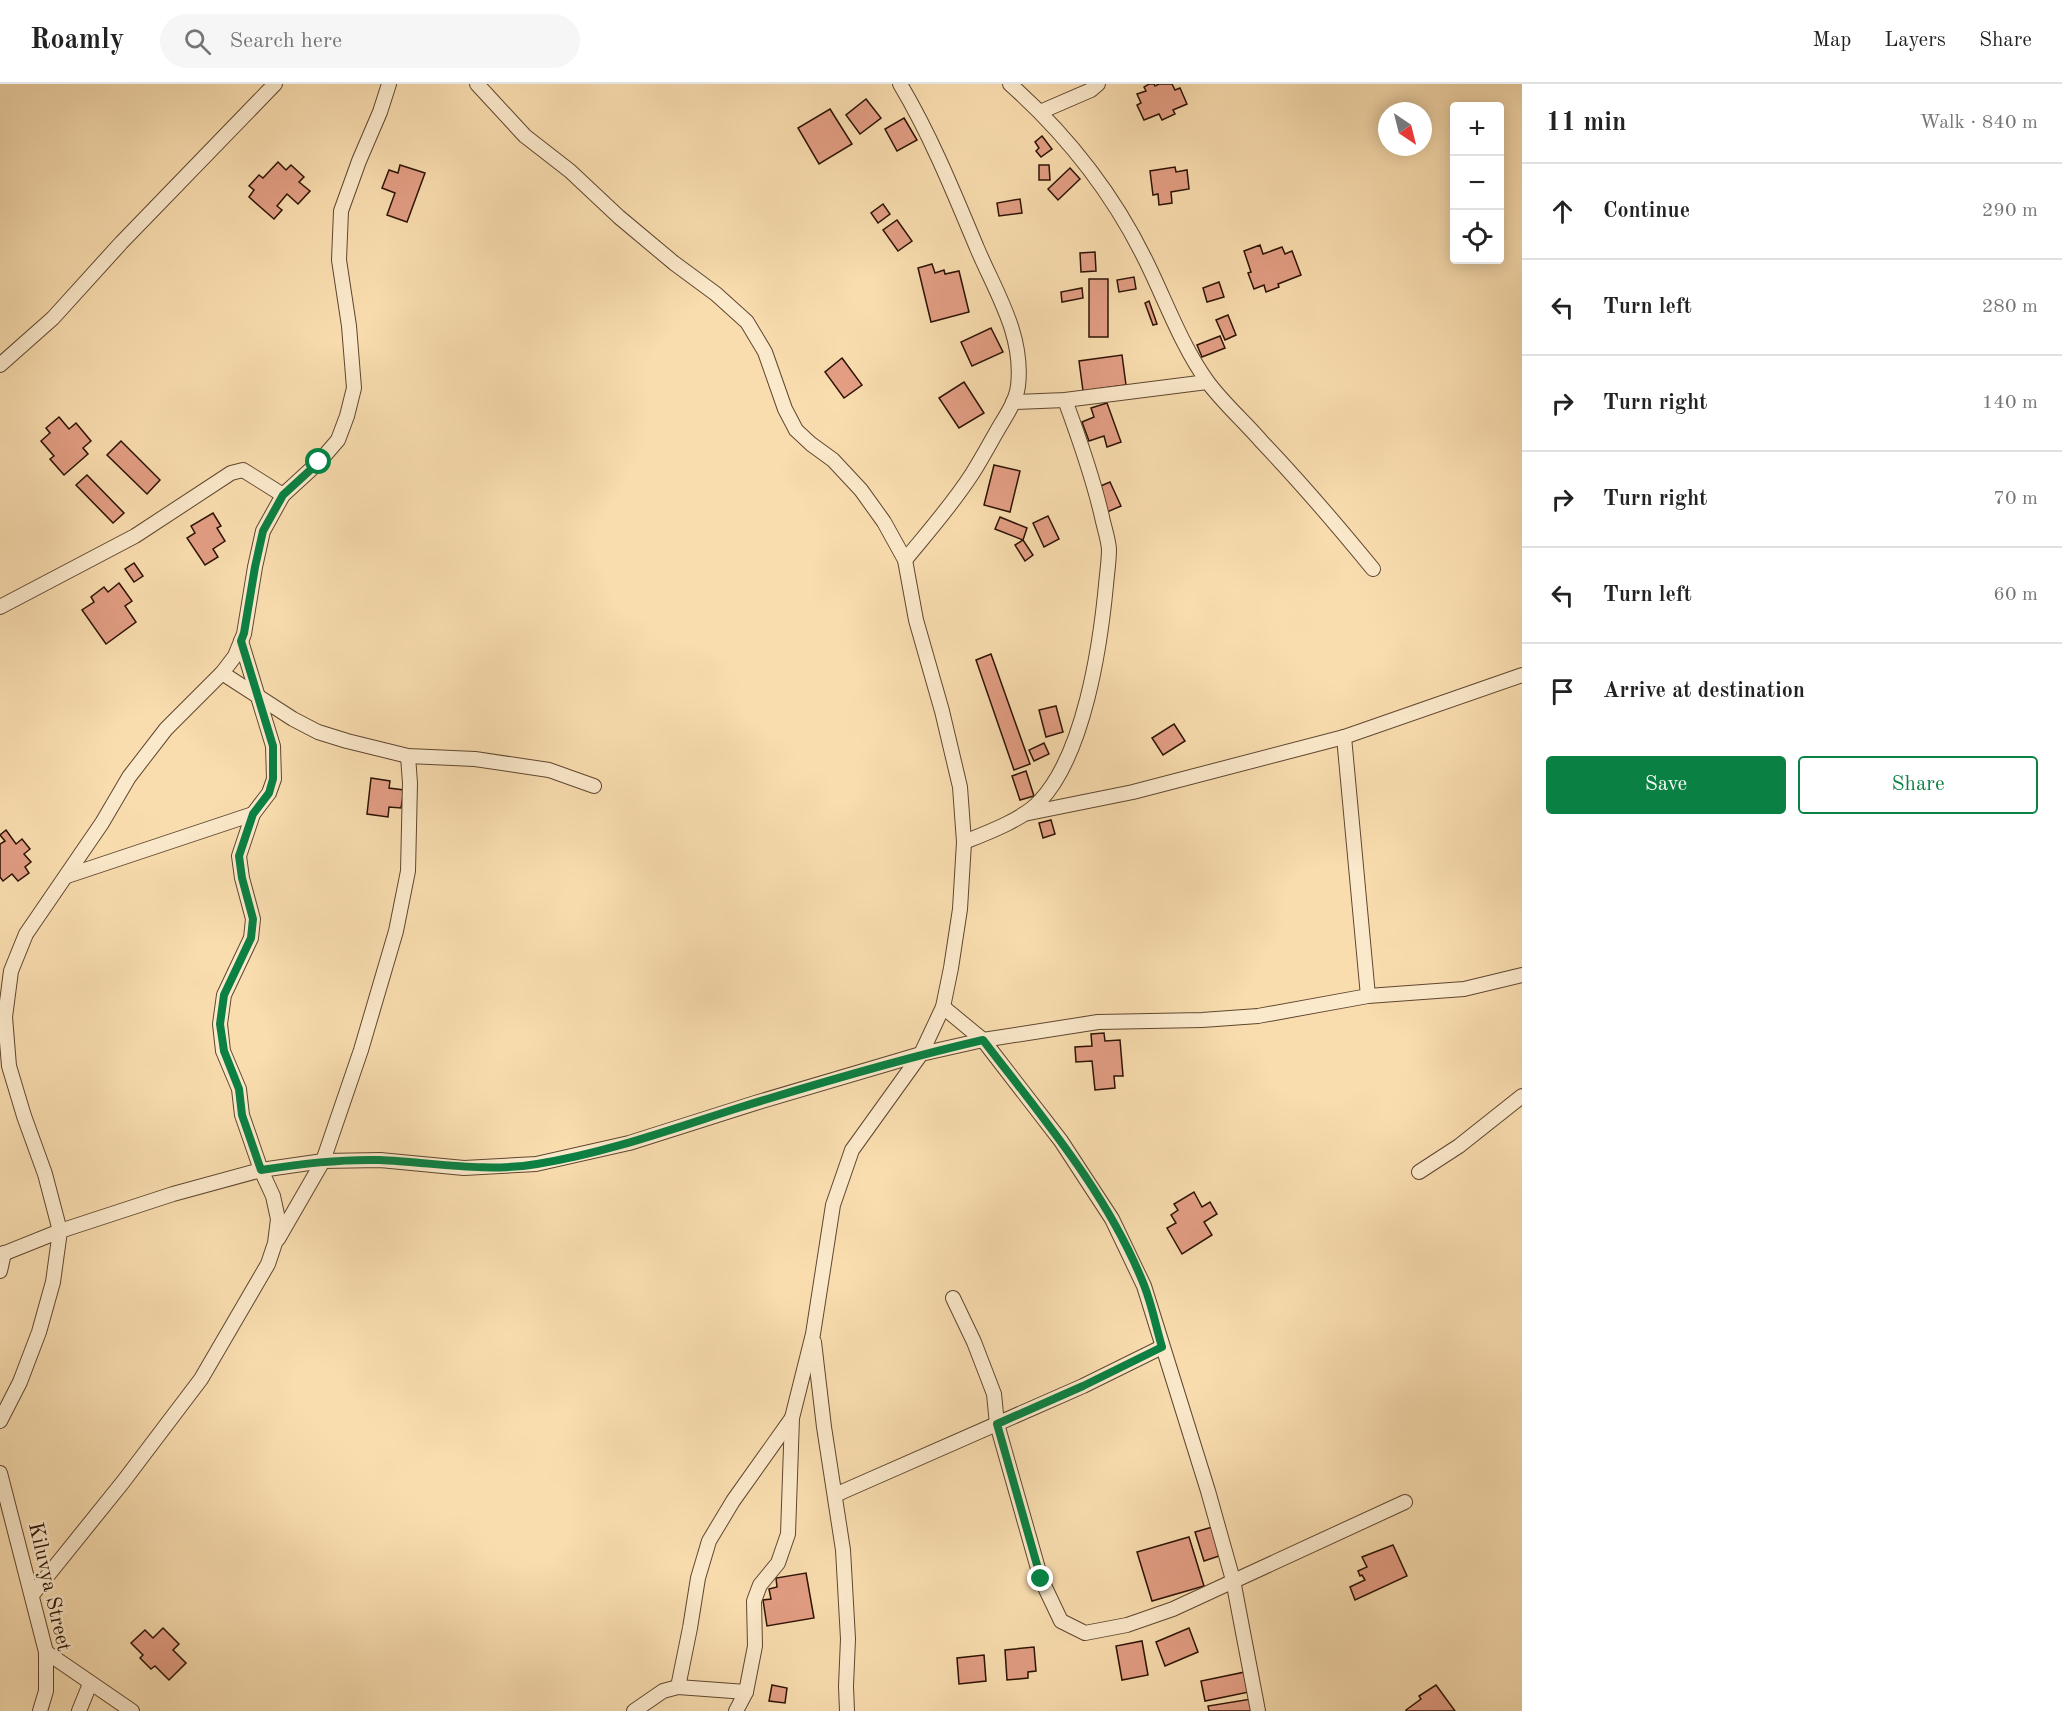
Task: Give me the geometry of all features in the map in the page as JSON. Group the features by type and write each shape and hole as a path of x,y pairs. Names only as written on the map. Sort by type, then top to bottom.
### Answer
{"street":[{"path":"0,365 53,318 121,243 275,84"},
{"path":"0,1421 20,1382 39,1332 53,1282 60,1231 45,1174 9,1066 5,1017 11,971 26,934 102,823 129,777 166,729 222,673 235,656 244,633 263,531 283,495 319,462 338,440 354,388 350,326 339,260 341,211 389,84"},
{"path":"477,84 525,136 570,171 619,217 674,263 716,294 747,322 765,352 785,409 796,430 833,460 861,490 884,522 905,560 916,620 942,711 960,787 964,842 960,909 943,1007 921,1054 852,1150 833,1205 813,1334 792,1418 788,1534 778,1563 760,1586 754,1600 754,1646 746,1692 736,1711"},
{"path":"900,84 926,132 1002,299 1016,339 1018,365 1018,387 1013,402 972,475 905,560"},
{"path":"1010,84 1040,112 1098,180 1118,208 1207,382 1324,509 1373,568"},
{"path":"1040,112 1091,90 1098,84"},
{"path":"1013,402 1065,399 1207,382"},
{"path":"964,842 1024,814 1040,802 1060,775 1076,737 1090,685 1103,611 1109,548 1100,505 1065,399"},
{"path":"0,607 135,536 231,473 243,470 283,495"},
{"path":"32,1594 123,1482 201,1379 268,1264 275,1243 278,1219 273,1196 261,1170 242,1115 239,1089 224,1051 220,1024 224,995 251,938 253,919 242,878 239,856 253,814 269,793 273,779 273,746 241,641"},
{"path":"222,673 293,719 318,732 408,756 475,759 549,770 594,786"},
{"path":"1024,814 1133,792 1344,737 1522,675"},
{"path":"1344,737 1368,996"},
{"path":"275,1243 322,1161 367,1030 398,921 408,871 410,783 408,756"},
{"path":"67,876 253,814"},
{"path":"0,1271 2,1254 60,1231 173,1194 261,1170 322,1161 380,1160 464,1168 536,1164 629,1143 921,1054 983,1040 1098,1022 1202,1020 1258,1016 1368,996 1464,989 1522,975"},
{"path":"943,1007 983,1040 1061,1141 1112,1219 1144,1286 1208,1491 1233,1580 1258,1711"},
{"path":"1419,1172 1459,1146 1512,1106 1522,1095"},
{"path":"953,1298 974,1342 994,1394 997,1424 1041,1579 1061,1621 1085,1633 1127,1625 1173,1609 1405,1502"},
{"path":"813,1334 824,1426 836,1495 846,1587 848,1711"},
{"path":"836,1495 1083,1386 1162,1347"},
{"path":"678,1687 698,1578 709,1541 733,1501 792,1418"},
{"name":"Kiluvya Street","path":"0,1473 45,1652 46,1690 40,1711"},
{"path":"45,1652 132,1711"},
{"path":"79,1711 90,1684"},
{"path":"634,1711 663,1691 678,1687 746,1692"}],"building":[{"path":"1149,84 1155,86 1172,84 1175,90 1180,88 1187,104 1173,110 1175,114 1162,120 1159,114 1144,120 1137,105 1141,103 1137,94 1146,91 1144,87"},
{"path":"866,99 881,118 860,134 846,115"},
{"path":"830,109 852,144 819,164 798,128"},
{"path":"904,118 917,140 897,151 885,129"},
{"path":"1042,136 1052,149 1041,157 1036,151 1039,148 1035,142"},
{"path":"278,162 286,170 291,165 304,177 299,182 310,191 298,204 287,194 277,206 282,210 274,219 249,197 254,190 249,186 259,175 263,178"},
{"path":"400,165 425,173 407,222 387,215 395,193 382,188 389,170 398,173"},
{"path":"1039,165 1049,165 1050,180 1039,180"},
{"path":"1175,167 1176,172 1187,170 1189,189 1171,192 1172,203 1159,205 1158,194 1153,195 1150,171"},
{"path":"1070,168 1080,179 1058,200 1048,189"},
{"path":"1020,199 1022,213 999,216 997,203"},
{"path":"883,204 890,214 878,223 871,213"},
{"path":"897,220 912,241 898,251 883,230"},
{"path":"1260,245 1263,254 1282,247 1285,254 1292,251 1301,275 1278,284 1279,287 1266,292 1264,285 1254,289 1244,251"},
{"path":"1095,252 1096,271 1081,272 1080,253"},
{"path":"932,264 935,273 944,270 945,274 959,271 969,312 931,322 918,268"},
{"path":"1134,277 1136,289 1119,292 1117,280"},
{"path":"1089,279 1108,279 1108,337 1089,337"},
{"path":"1219,282 1224,297 1207,302 1203,288"},
{"path":"1082,288 1083,298 1062,302 1061,292"},
{"path":"1149,301 1157,324 1153,325 1145,303"},
{"path":"1228,315 1236,335 1225,340 1216,320"},
{"path":"991,328 1003,352 972,366 961,342"},
{"path":"1220,336 1225,348 1202,357 1197,345"},
{"path":"1122,355 1126,385 1083,391 1079,361"},
{"path":"842,358 862,385 844,398 825,372"},
{"path":"964,382 984,413 959,428 939,398"},
{"path":"1107,403 1121,442 1107,447 1104,436 1089,441 1082,422 1094,417 1091,408"},
{"path":"59,417 69,429 76,423 91,441 83,448 88,454 64,475 50,459 54,456 41,441 50,433 46,428"},
{"path":"121,441 160,480 147,494 107,455"},
{"path":"994,465 1020,471 1010,512 984,505"},
{"path":"87,475 124,513 113,523 76,485"},
{"path":"1110,482 1121,506 1107,512 1096,488"},
{"path":"213,513 221,526 217,528 225,541 213,549 218,557 205,565 187,538 195,533 191,526"},
{"path":"1048,516 1059,539 1044,547 1033,523"},
{"path":"1000,517 1027,528 1023,540 995,529"},
{"path":"1023,540 1033,555 1025,561 1015,545"},
{"path":"134,563 143,576 134,582 125,569"},
{"path":"119,583 132,601 125,606 136,622 106,644 82,610 94,602 91,597 104,587 108,592"},
{"path":"991,654 1030,764 1014,770 976,660"},
{"path":"1056,706 1063,732 1046,737 1039,710"},
{"path":"1174,724 1185,741 1163,755 1152,738"},
{"path":"1044,743 1049,754 1034,761 1029,750"},
{"path":"1026,771 1034,796 1020,800 1012,776"},
{"path":"371,778 390,781 389,788 404,790 401,808 389,807 388,817 367,814"},
{"path":"1051,820 1055,834 1043,838 1039,823"},
{"path":"6,830 16,844 22,839 30,849 24,854 31,862 25,867 29,873 18,881 12,874 3,881 0,877 0,844 5,841 0,835"},
{"path":"1104,1033 1105,1041 1120,1040 1123,1076 1114,1076 1115,1088 1095,1090 1092,1061 1076,1062 1075,1047 1092,1046 1091,1034"},
{"path":"1194,1192 1202,1207 1210,1202 1217,1214 1204,1222 1212,1235 1182,1254 1167,1228 1176,1223 1171,1215 1178,1210 1174,1204"},
{"path":"1216,1526 1225,1554 1204,1561 1195,1532"},
{"path":"1189,1537 1204,1586 1152,1601 1137,1552"},
{"path":"1393,1545 1407,1576 1355,1600 1350,1587 1365,1580 1358,1571 1367,1567 1362,1557"},
{"path":"806,1573 814,1618 767,1626 763,1600 771,1599 769,1589 777,1587 776,1578"},
{"path":"163,1628 179,1644 173,1650 186,1663 169,1680 155,1666 151,1669 140,1658 143,1655 131,1643 145,1630 153,1638"},
{"path":"1189,1628 1198,1652 1165,1666 1156,1642"},
{"path":"1142,1641 1148,1675 1122,1680 1116,1646"},
{"path":"1034,1647 1036,1671 1028,1672 1028,1678 1007,1680 1005,1650"},
{"path":"984,1655 986,1681 959,1684 957,1658"},
{"path":"1245,1672 1249,1692 1205,1701 1201,1681"},
{"path":"772,1685 787,1688 785,1703 769,1701"},
{"path":"1436,1685 1455,1711 1406,1710 1421,1699 1419,1696"},
{"path":"1251,1699 1252,1711 1209,1711 1208,1706"}],"route":[{"path":"319,462 283,495 263,531 241,641 273,746 273,779 269,793 253,814 239,856 242,878 253,919 251,938 224,995 220,1024 224,1051 239,1089 242,1115 261,1170 322,1161 380,1160 464,1168 536,1164 629,1143 921,1054 983,1040 1061,1141 1112,1219 1144,1286 1162,1347 1083,1386 997,1424 1041,1579"}]}
